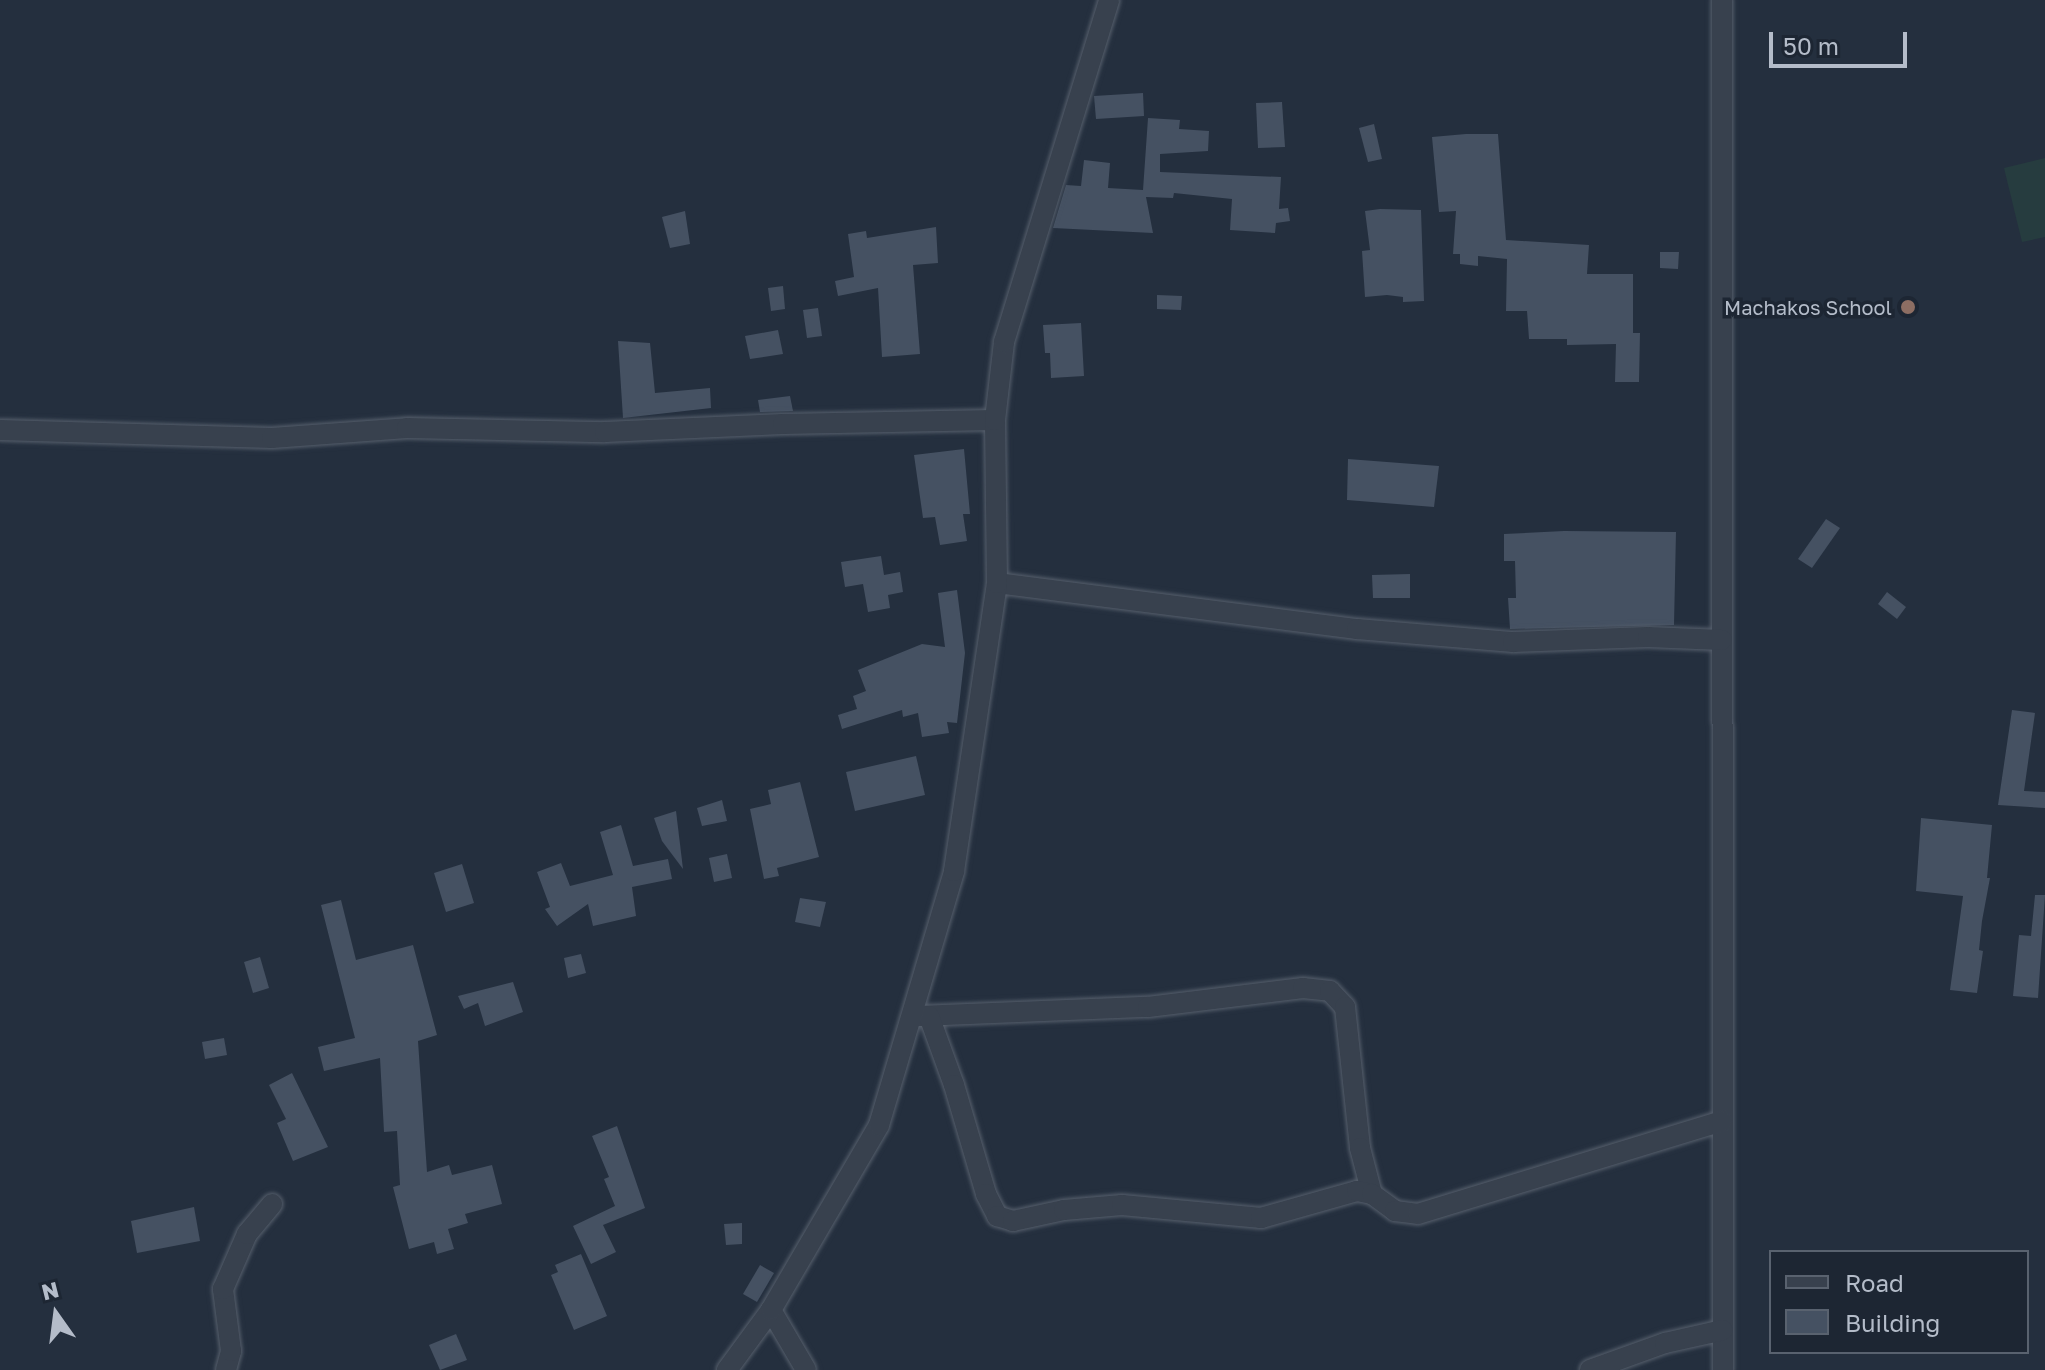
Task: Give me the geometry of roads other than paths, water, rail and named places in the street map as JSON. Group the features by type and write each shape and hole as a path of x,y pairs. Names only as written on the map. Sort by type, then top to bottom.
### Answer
{"street":[{"path":"727,1370 771,1310 879,1125 920,1016 954,871 997,583 995,420 1004,342 1109,0"},
{"path":"1722,0 1723,1370"},
{"path":"0,430 272,438 407,428 605,432 995,420"},
{"path":"997,583 1357,629 1513,642 1648,637 1722,640"},
{"path":"920,1016 1148,1007 1303,988 1330,991 1345,1007 1360,1148 1372,1194"},
{"path":"920,1016 954,1085 992,1209 1003,1219 1021,1220 1064,1210 1122,1205 1261,1218 1357,1191 1372,1194 1395,1211 1418,1214 1722,1121"},
{"path":"226,1370 231,1351 223,1289 247,1234 272,1204"},
{"path":"771,1310 806,1370"},
{"path":"1590,1370 1665,1343 1723,1330"}],"place":[{"name":"Machakos School","path":"1908,307"}]}
